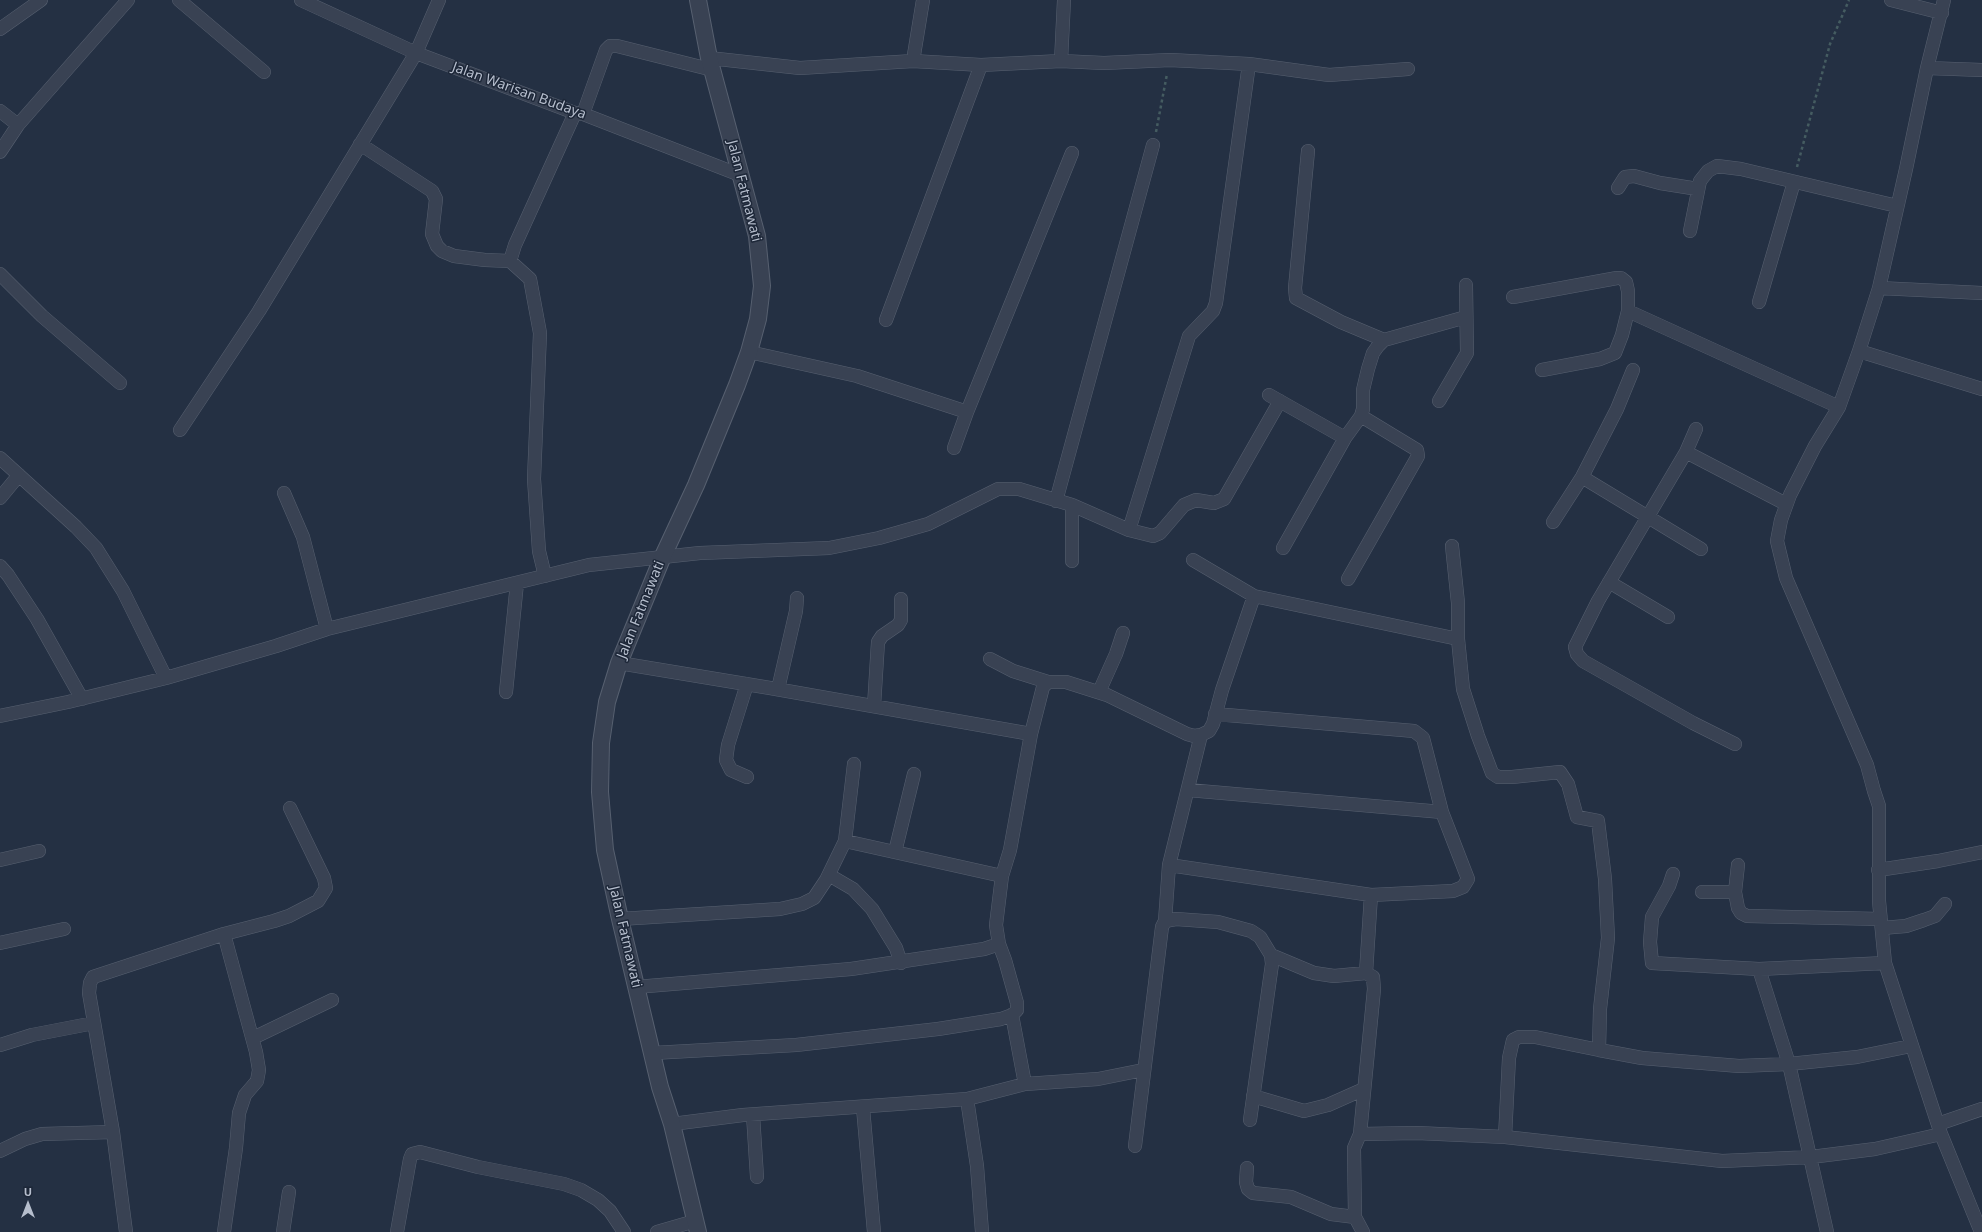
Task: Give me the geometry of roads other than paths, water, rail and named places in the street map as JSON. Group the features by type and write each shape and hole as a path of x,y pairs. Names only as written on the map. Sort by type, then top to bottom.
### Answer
{"street":[{"path":"0,29 41,0"},
{"path":"0,152 18,125 128,0"},
{"path":"179,0 264,72"},
{"name":"Jalan Warisan Budaya","path":"301,0 416,53 579,113 740,175"},
{"path":"180,430 259,311 416,53 439,0"},
{"name":"Jalan Fatmawati","path":"697,1227 672,1124 660,1088 653,1053 620,920 605,850 600,792 602,736 607,702 619,663 663,556 696,485 749,352 758,319 762,286 757,236 711,64 698,0"},
{"path":"913,61 923,0"},
{"path":"1061,60 1064,0"},
{"path":"1891,0 1942,13"},
{"path":"1944,0 1942,13 1927,68 1879,288 1839,407 1815,446 1786,504 1777,541 1786,578 1867,765 1879,806 1878,870 1885,963 1939,1129 1981,1232"},
{"path":"510,261 514,245 579,113 606,50 610,46 617,46 711,64 800,68 858,66 913,61 981,65 1061,60 1104,63 1170,60 1249,64 1328,75 1408,69"},
{"path":"1129,530 1189,336 1197,326 1206,319 1216,303 1249,64"},
{"path":"886,320 981,65"},
{"path":"1927,68 1982,70"},
{"path":"0,112 18,125"},
{"path":"360,144 432,191 436,199 432,234 437,246 442,251 454,256 485,260 510,261 530,280 540,333 534,478 539,551 545,576"},
{"path":"1056,501 1153,145"},
{"path":"1308,151 1295,288 1296,298 1341,322 1384,340"},
{"path":"954,448 967,412 1072,153"},
{"path":"1690,231 1698,189 1704,175 1717,166 1741,169 1897,206"},
{"path":"1618,188 1625,178 1634,176 1660,183 1698,189"},
{"path":"1759,302 1794,182"},
{"path":"0,274 42,316 120,383"},
{"path":"1513,297 1621,278 1626,282 1628,291 1628,311 1622,335 1615,353 1600,359 1542,370"},
{"path":"1439,401 1466,353 1466,285"},
{"path":"1879,288 1982,293"},
{"path":"1628,311 1839,407"},
{"path":"1283,548 1345,438 1361,416 1363,409 1363,390 1373,353 1384,340 1466,317"},
{"path":"1859,351 1982,390"},
{"path":"749,352 858,376 967,412"},
{"path":"1553,522 1582,477 1617,409 1633,370"},
{"path":"0,716 82,699 166,678 276,646 327,629 589,565 663,556 829,548 879,538 928,524 998,489 1018,490 1072,505 1129,530 1153,536 1160,533 1184,505 1196,500 1214,503 1224,499 1274,398 1345,438"},
{"path":"1348,579 1407,478 1419,452 1361,416"},
{"path":"1696,429 1686,452 1609,582 1575,647 1577,654 1583,661 1693,723 1735,744"},
{"path":"1686,452 1786,504"},
{"path":"0,458 76,526 96,548 123,591 166,678"},
{"path":"0,498 19,475"},
{"path":"1582,477 1700,549"},
{"path":"284,493 303,537 327,629"},
{"path":"1072,505 1072,561"},
{"path":"1452,546 1458,603 1458,639 1464,689 1478,736 1492,773 1498,777 1512,777 1560,772 1568,784 1577,817 1598,821 1605,879 1608,938 1600,1009 1599,1050"},
{"path":"1193,560 1254,596 1458,639"},
{"path":"0,566 8,575 37,619 82,699"},
{"path":"1609,582 1668,617"},
{"path":"506,692 517,583"},
{"path":"990,658 1013,671 1048,682 1056,680 1099,692 1187,734 1194,736 1202,735 1209,731 1216,714 1222,690 1254,596"},
{"path":"778,689 796,611 797,598"},
{"path":"874,706 878,642 882,636 898,625 901,620 900,599"},
{"path":"1099,692 1116,654 1123,633"},
{"path":"619,663 778,689 1031,734"},
{"path":"653,1053 796,1046 938,1029 1001,1019 1012,1015 1017,1010 1017,1004 999,944 996,925 1002,876 1010,850 1031,734 1041,692 1048,682"},
{"path":"747,684 728,745 726,760 731,770 747,777"},
{"path":"1169,866 1371,895 1453,891 1463,887 1468,879 1442,812 1423,738 1414,731 1216,714"},
{"path":"1135,1146 1143,1070 1162,927 1165,921 1169,866 1202,735"},
{"path":"620,920 780,909 802,904 814,898 829,875 845,841 854,764"},
{"path":"895,852 914,774"},
{"path":"1188,790 1442,812"},
{"path":"126,1232 114,1132 89,993 90,983 93,977 224,934 289,916 318,901 326,888 324,878 290,808"},
{"path":"845,841 1002,876"},
{"path":"0,860 39,851"},
{"path":"1878,870 1938,861 1982,852"},
{"path":"1738,866 1735,892 1738,908 1741,914 1747,916 1906,926 1935,916 1945,904"},
{"path":"1673,874 1669,886 1652,917 1650,942 1652,963 1759,969 1885,963"},
{"path":"829,875 852,890 872,909 896,948 901,963"},
{"path":"1702,892 1735,892"},
{"path":"1366,973 1371,895"},
{"path":"1165,921 1176,919 1218,922 1251,932 1260,937 1272,955 1314,974 1334,976 1366,973 1373,977 1374,989 1360,1134 1354,1148 1355,1217 1363,1232"},
{"path":"0,942 64,929"},
{"path":"224,934 253,1038 259,1070 257,1081 245,1095 239,1113 236,1148 224,1232"},
{"path":"636,987 844,970 984,950 999,944"},
{"path":"1250,1120 1272,955"},
{"path":"1759,969 1789,1064 1827,1232"},
{"path":"253,1038 332,1000"},
{"path":"1012,1015 1025,1084"},
{"path":"0,1045 32,1035 94,1023"},
{"path":"1506,1137 1509,1058 1513,1040 1519,1037 1535,1037 1642,1058 1740,1066 1789,1064 1857,1057 1911,1046"},
{"path":"672,1124 753,1115 863,1108 967,1099 1025,1084 1098,1079 1143,1070"},
{"path":"1253,1096 1304,1112 1328,1105 1364,1089"},
{"path":"967,1099 977,1166 982,1232"},
{"path":"863,1108 874,1232"},
{"path":"1360,1134 1417,1133 1506,1137 1722,1160 1811,1157 1875,1149 1939,1129 1982,1109"},
{"path":"753,1115 756,1178"},
{"path":"0,1151 25,1139 42,1134 114,1132"},
{"path":"397,1232 410,1159 412,1154 420,1152 478,1167 564,1184 582,1190 598,1200 610,1211 624,1232"},
{"path":"1247,1168 1246,1182 1248,1189 1252,1193 1291,1197 1331,1214 1355,1217"},
{"path":"283,1232 289,1192"},
{"path":"657,1232 697,1227"}]}
